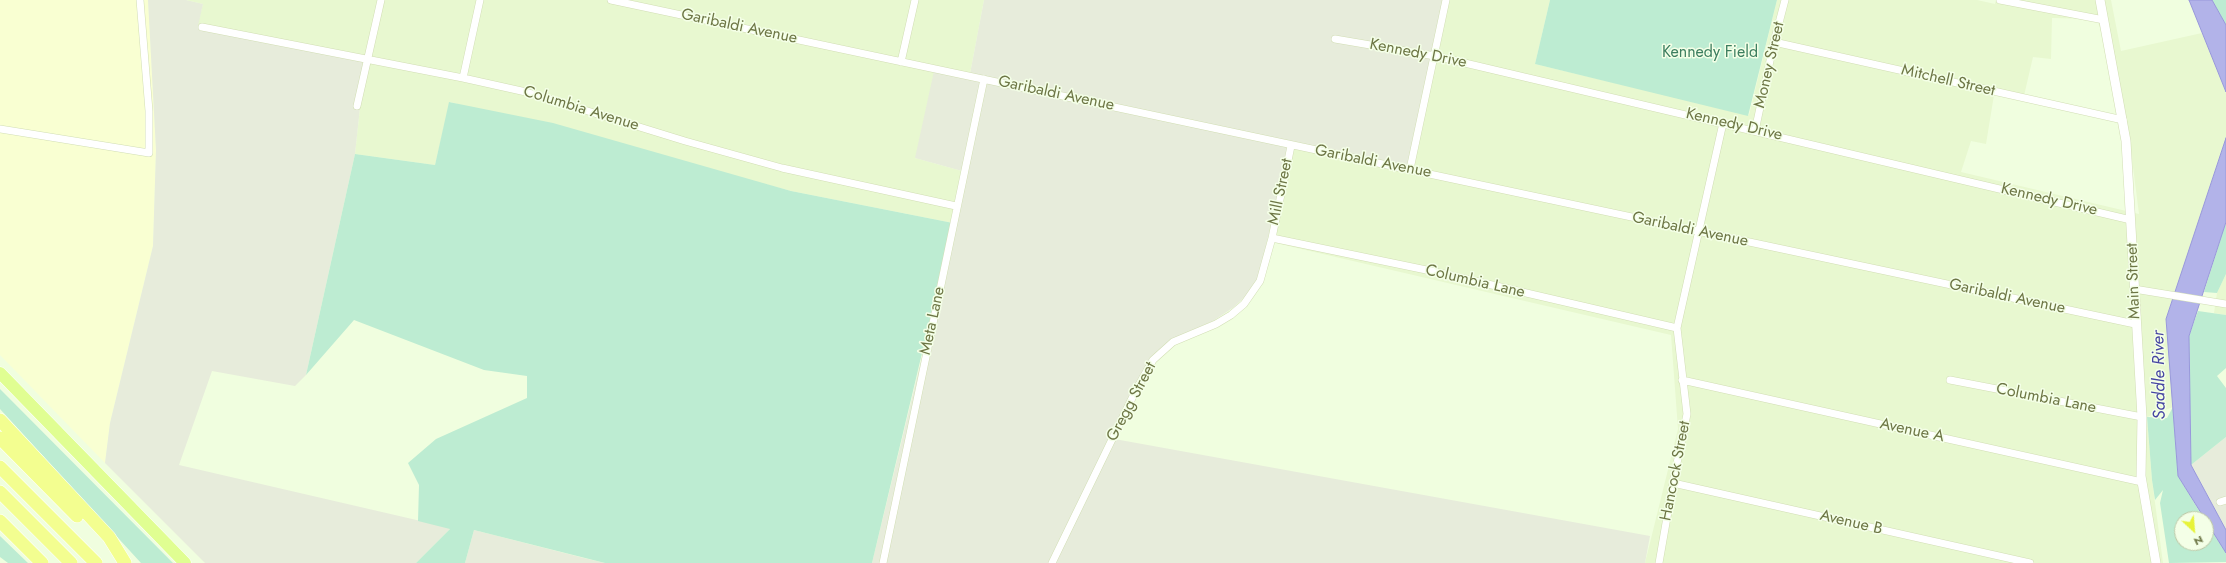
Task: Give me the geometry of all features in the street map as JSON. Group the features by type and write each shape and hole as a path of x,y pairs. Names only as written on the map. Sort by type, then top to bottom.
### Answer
{"highway":[{"path":"0,373 185,563"},
{"path":"0,420 109,537 124,563"},
{"path":"0,438 124,563"},
{"path":"0,467 96,563"},
{"path":"0,492 71,563"},
{"path":"0,521 42,563"}],"street":[{"path":"0,129 149,153 149,111 140,0"},
{"path":"357,106 381,0"},
{"path":"463,78 480,0"},
{"name":"Garibaldi Avenue","path":"611,0 901,62 984,78 1291,146 1410,169 2135,324"},
{"path":"901,62 915,0"},
{"path":"1410,169 1446,0"},
{"name":"Money Street","path":"1755,131 1774,42 1785,0"},
{"path":"2000,0 2104,20"},
{"name":"Main Street","path":"2100,0 2123,120 2129,173 2135,324 2142,417 2142,482 2156,563"},
{"name":"Columbia Avenue","path":"202,27 463,78 555,99 685,141 782,168 956,206"},
{"name":"Kennedy Drive","path":"1335,38 1435,56 1723,122 1755,131 2131,220"},
{"name":"Mitchell Street","path":"1774,42 2123,120"},
{"name":"Meta Lane","path":"883,563 956,206 984,78"},
{"name":"Hancock Street","path":"1659,563 1672,483 1687,414 1677,328 1723,122"},
{"name":"Mill Street","path":"1272,238 1291,146"},
{"name":"Columbia Lane","path":"1272,238 1436,272 1677,328"},
{"name":"Gregg Street","path":"1052,563 1136,390 1153,360 1173,342 1216,324 1231,315 1244,304 1260,281 1272,238"},
{"path":"2134,289 2226,303"},
{"name":"Avenue A","path":"1682,380 2142,482"},
{"name":"Columbia Lane","path":"1950,380 2142,417"},
{"name":"Avenue B","path":"1672,483 2015,561 2030,563"}],"shaded area":[{"path":"0,0 148,0 156,150 153,246 110,423 105,463 0,355"},
{"path":"148,0 186,0 203,4 198,26 365,61 355,154 306,375 295,386 212,371 179,465 451,528 416,563 205,563 105,463 110,423 153,246 156,150"},
{"path":"186,0 984,0 969,79 915,158 962,171 953,223 791,191 450,102 435,165 355,154 365,61 197,26 203,4"},
{"path":"984,0 1443,0 1410,171 1292,147 1267,241 1263,266 1253,289 1234,307 1213,321 1171,340 1150,358 1109,438 1650,536 1645,563 872,563 932,315 962,171 915,158 934,71 969,79"},
{"path":"1443,0 1550,0 1535,64 1749,115 1777,0 1977,0 1995,4 1996,0 2111,0 2121,51 2202,33 2226,92 2226,138 2166,319 2173,407 2147,417 2152,480 2163,563 1645,563 1678,429 1671,335 1267,241 1292,147","holes":["2052,18 2097,19 2111,62 2132,159 2139,214 1961,172 1971,141 1986,144 1994,95 2023,100 2033,57 2051,59"]},
{"path":"2226,274 2226,315 2214,313 2217,293"},
{"path":"2226,437 2226,530 2191,465"},
{"path":"474,530 584,558 605,563 465,563"}],"green space":[{"name":"Kennedy Field","path":"1550,0 1777,0 1748,116 1535,64"},
{"path":"2212,0 2226,0 2226,25"},
{"path":"449,102 553,123 791,191 953,223 872,563 605,563 474,530 465,563 416,563 450,529 418,521 419,485 408,463 436,439 527,398 527,376 484,370 354,320 306,375 355,154 435,165"},
{"path":"2226,222 2226,274 2217,293 2204,292"},
{"path":"2198,311 2226,315 2226,368 2217,376 2226,388 2226,437 2191,465 2189,336"},
{"path":"0,389 173,563 141,563 0,409"},
{"path":"2173,407 2178,476 2199,511 2174,511 2174,551 2214,551 2214,534 2226,553 2226,562 2169,563 2160,503 2163,490 2155,500 2147,417 2167,418"},
{"path":"0,536 28,563 8,563 0,557"}],"water":[{"path":"2189,0 2212,0 2226,25 2226,92"},
{"name":"Saddle River","path":"2226,138 2226,222 2189,336 2191,465 2226,530 2226,553 2214,534 2214,511 2200,511 2178,476 2166,319"}]}
